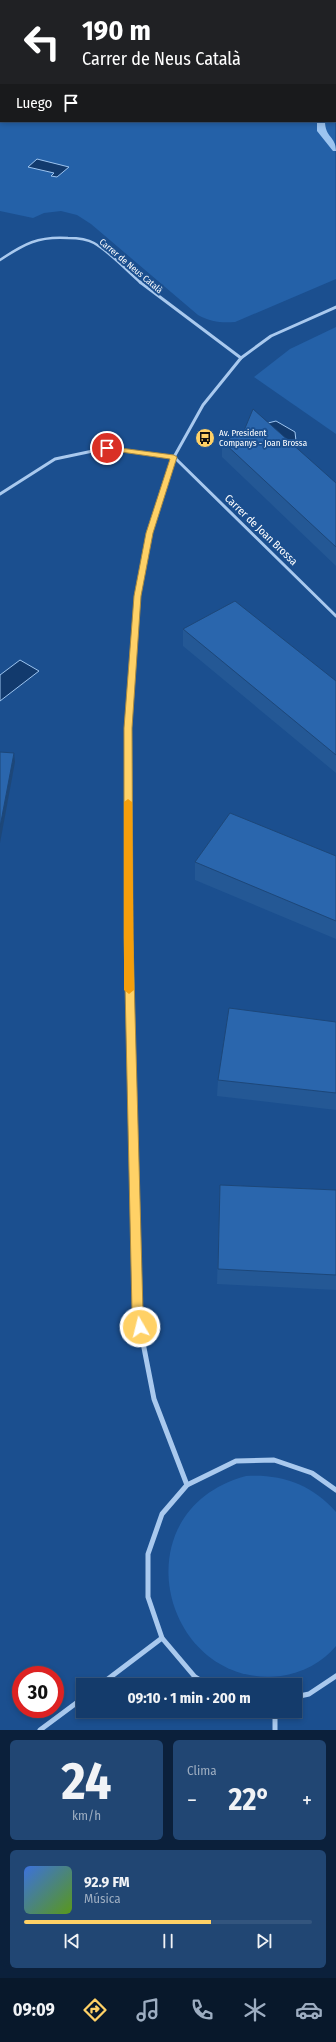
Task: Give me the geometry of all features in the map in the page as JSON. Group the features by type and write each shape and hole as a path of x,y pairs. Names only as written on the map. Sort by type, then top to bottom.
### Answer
{"street":[{"name":"Carrer de Neus Català","path":"0,260 21,246 35,240 55,237 79,238 94,243 157,296 241,358"},
{"path":"187,1485 154,1399 137,1312 128,946 128,728 133,640 138,596 150,533 174,457 203,405 241,358 271,336 336,307"},
{"path":"0,494 55,459 77,454 107,448 174,457"},
{"name":"Carrer de Joan Brossa","path":"174,457 336,616"},
{"path":"197,1678 162,1638 148,1597 148,1554 162,1514 187,1485 236,1461 274,1460 312,1473 336,1490"},
{"path":"109,1678 162,1638"},
{"path":"302,1696 309,1694 336,1676"},
{"path":"40,1730 76,1703"},
{"path":"275,1718 275,1730"}],"shaded area":[{"path":"0,122 335,122 336,279 235,322 216,322 198,315 91,224 77,215 61,211 44,213 33,218 0,211"},
{"path":"37,159 69,167 57,177 51,176 54,173 28,167"},
{"path":"336,327 336,434 254,377 290,349"},
{"path":"276,421 295,432 296,441 286,444 264,424"},
{"path":"20,660 39,671 0,701 0,675"},
{"path":"246,1476 272,1477 295,1483 316,1494 336,1512 336,1646 325,1657 312,1666 289,1675 281,1676 240,1673 208,1656 184,1628 171,1594 169,1558 180,1524 206,1495"}],"building":[{"path":"253,409 336,483 336,547 222,441 243,433"},
{"path":"235,601 336,681 336,755 183,629"},
{"path":"0,752 14,753 0,827"},
{"path":"230,813 336,856 336,921 195,862"},
{"path":"229,1008 336,1022 336,1093 218,1080"},
{"path":"220,1185 336,1190 336,1275 218,1269"}],"waterway":[{"path":"321,122 321,131 336,149"}],"slow traffic":[{"path":"128,802 129,990"}],"place":[{"name":"Av. President Companys - Joan Brossa","path":"205,438"}],"route":[{"path":"107,448 174,457 150,533 138,596 133,640 128,728 128,938 131,1107 137,1312 140,1327"}]}
